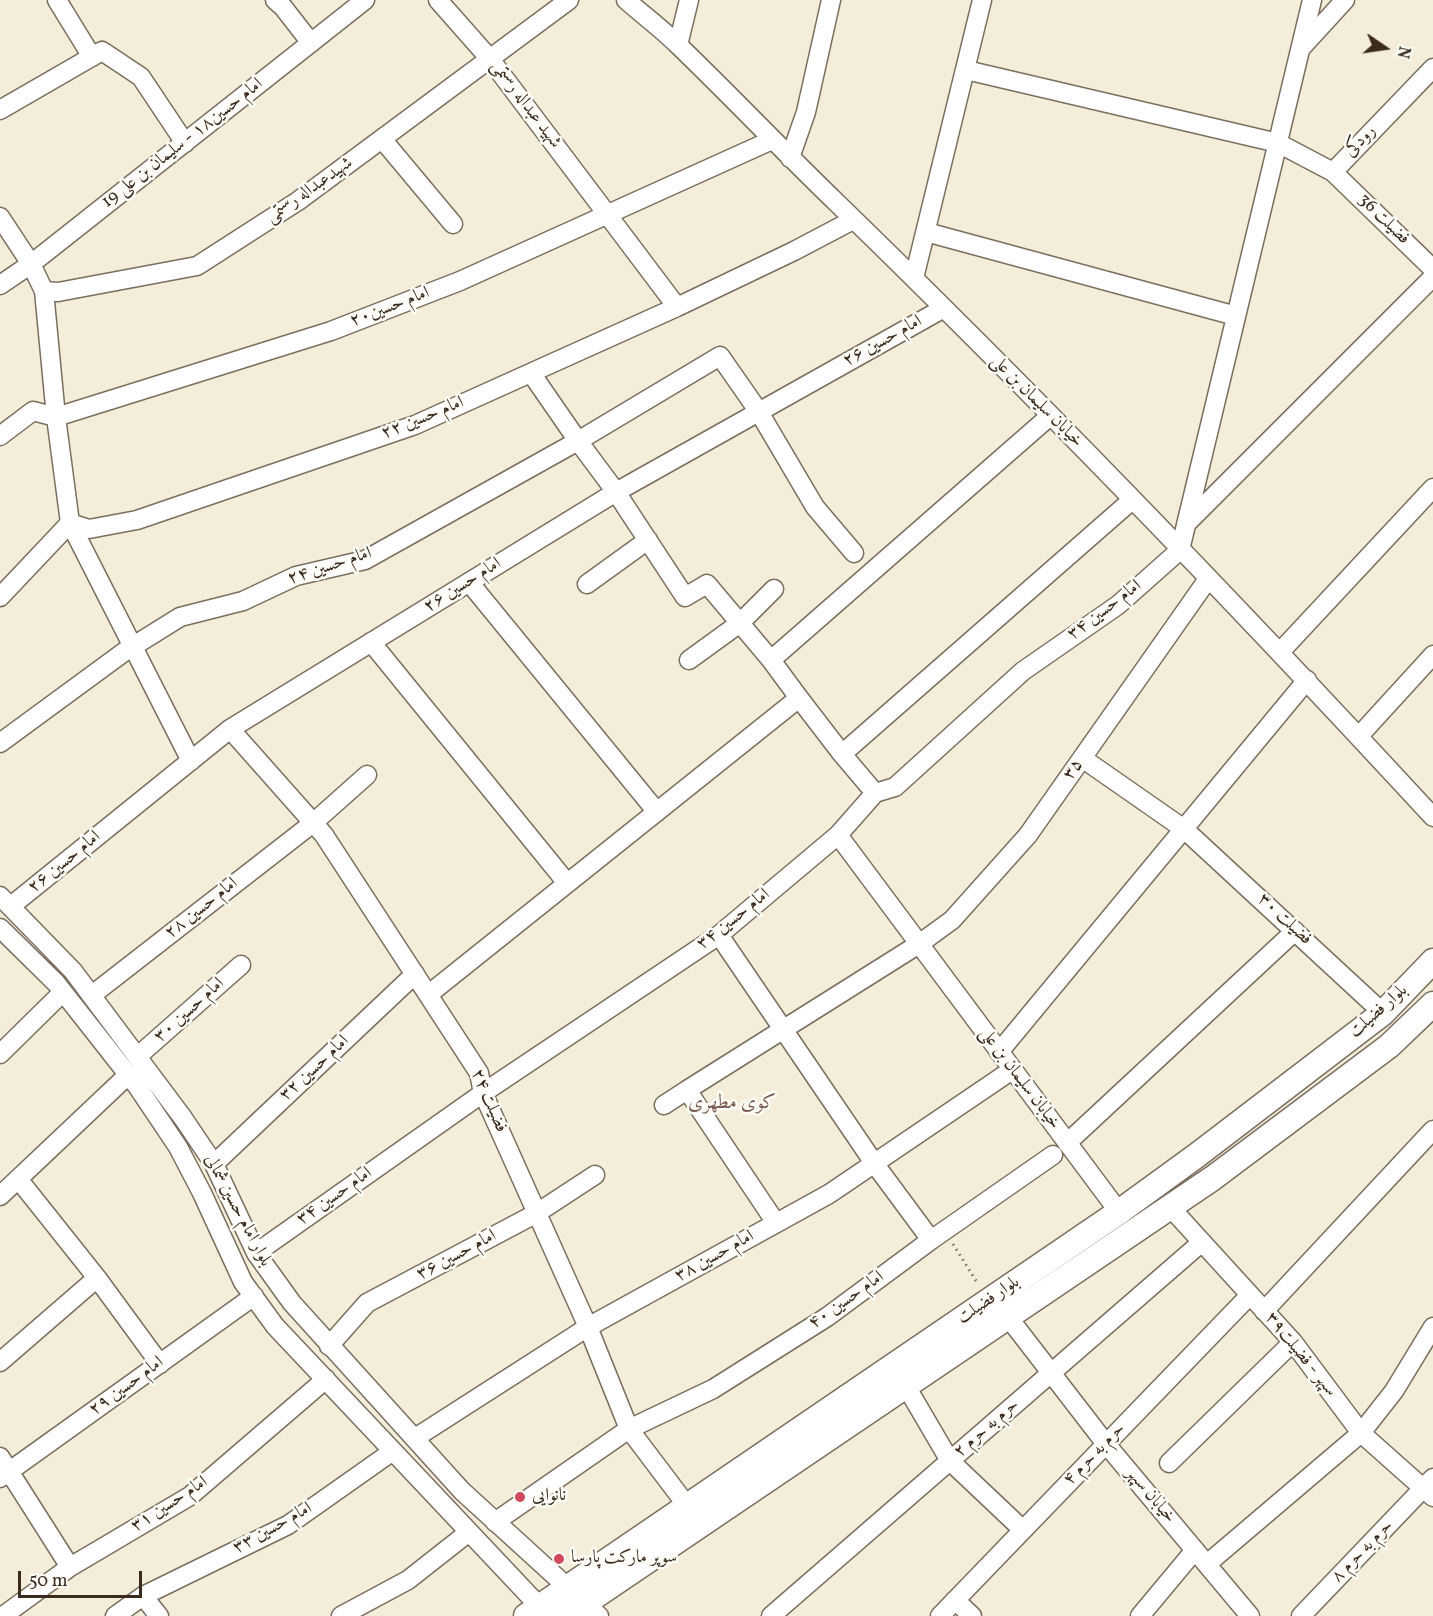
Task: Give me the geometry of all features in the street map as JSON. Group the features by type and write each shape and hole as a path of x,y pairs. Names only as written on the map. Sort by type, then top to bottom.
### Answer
{"main road":[{"name":"بلوار فضیلت","path":"539,1613 580,1606 849,1411 989,1301 1119,1212 1334,1051 1383,1013 1433,961"},
{"name":"بلوار فضیلت","path":"580,1606 688,1507 849,1411 906,1386 1213,1178 1389,1046 1433,1004"},
{"path":"1334,1051 1352,1074"}],"street":[{"path":"57,0 92,57"},
{"path":"275,0 311,43"},
{"name":"امام حسین۱۸ - سلیمان بن علی 19","path":"0,285 31,264 365,0"},
{"name":"شهید عبداله رستمی","path":"438,0 490,59 678,308"},
{"name":"شهیدعبداله رستمی","path":"44,291 58,292 196,266 298,201 569,0"},
{"name":"خیابان سلیمان بن علی","path":"626,0 678,45 944,308 1307,680 1433,817"},
{"path":"678,45 689,0"},
{"path":"790,158 806,112 831,0"},
{"path":"914,278 982,0"},
{"path":"1180,550 1312,0"},
{"path":"1300,50 1345,0"},
{"path":"0,110 102,51 141,77 185,142"},
{"name":"رودکی","path":"966,70 1278,143 1333,172 1433,68"},
{"path":"382,139 453,224"},
{"name":"امام حسین۲۰","path":"0,436 33,411 56,417 331,331 460,281 772,140"},
{"name":"فضیلت 36","path":"1333,172 1433,269"},
{"path":"0,217 31,264 44,291 56,417 70,523 191,761"},
{"name":"امام حسین ۲۲","path":"70,523 89,528 137,520 415,425 678,308 853,219"},
{"path":"926,232 1236,316"},
{"path":"1185,525 1433,277"},
{"name":"امام حسین ۲۶","path":"6,901 230,729 616,492 944,308"},
{"name":"امام حسین ۲۴","path":"0,743 132,647 180,617 243,601 296,576 365,560 578,441 720,356 759,412"},
{"path":"531,373 616,492 685,597 706,584 771,660 842,754 875,793"},
{"path":"759,412 815,507 854,553"},
{"path":"771,660 1050,416"},
{"path":"1280,652 1433,488"},
{"path":"842,754 1132,500"},
{"path":"0,597 70,523"},
{"path":"588,584 648,540"},
{"name":"امام حسین ۳۴","path":"256,1253 483,1093 719,935 838,836 875,793 895,787 1023,671 1118,605 1180,550"},
{"name":"۳۵","path":"664,1105 919,944 952,920 1028,835 1208,579"},
{"path":"469,582 657,812"},
{"path":"689,660 740,623 774,589"},
{"path":"371,642 567,883"},
{"path":"1359,736 1433,655"},
{"path":"999,1052 1307,680"},
{"path":"429,994 799,698"},
{"name":"فضیلت ۲۴","path":"230,729 324,835 479,1073 483,1093 588,1328 629,1429 688,1507"},
{"name":"فضیلت ۳۰","path":"1082,758 1184,829 1383,1013"},
{"name":"امام حسین ۲۸","path":"92,995 313,823 367,775"},
{"name":"خیابان سلیمان بن علی","path":"838,836 1012,1070 1060,1149 1119,1212"},
{"name":"بلوار امام حسین شمالی","path":"6,901 74,971 138,1056 214,1164 256,1253 292,1303 462,1491 580,1606"},
{"name":"بلوار امام حسین شمالی","path":"0,928 27,952 63,993 128,1075 178,1147 243,1282 275,1326 469,1532 539,1613"},
{"name":"امام حسین ۴۰","path":"495,1522 629,1429 713,1389 826,1317 1060,1149 1295,931"},
{"path":"719,935 874,1163 938,1236"},
{"name":"امام حسین ۳۰","path":"138,1056 241,965"},
{"name":"امام حسین ۳۲","path":"214,1164 415,974"},
{"path":"0,1054 63,993"},
{"name":"امام حسین ۳۸","path":"415,1438 588,1328 829,1194 1012,1070"},
{"path":"0,1196 128,1075"},
{"path":"687,1089 776,1223"},
{"path":"1264,1311 1433,1131"},
{"name":"امام حسین ۳۶","path":"329,1346 367,1304 537,1213 595,1175"},
{"path":"19,1180 97,1278 160,1364"},
{"name":"سپهر - فضیلت۳۹","path":"1170,1207 1293,1342 1361,1433 1430,1488"},
{"name":"حرم به حرم ۲","path":"771,1616 1202,1242"},
{"path":"0,1362 97,1278"},
{"name":"حرم به حرم ۴","path":"940,1616 1250,1295"},
{"name":"امام حسین ۲۹","path":"3,1469 160,1364 254,1296"},
{"name":"خیابان سپهر","path":"1008,1317 1106,1444 1250,1616"},
{"path":"1140,1616 1201,1557 1361,1433 1394,1391 1433,1327"},
{"path":"1170,1463 1293,1342"},
{"name":"امام حسین ۳۱","path":"3,1616 70,1567 190,1496 326,1379"},
{"path":"906,1386 950,1461 1023,1530"},
{"path":"366,1421 385,1407"},
{"name":"امام حسین ۳۳","path":"115,1616 143,1596 288,1525 393,1450"},
{"path":"3,1469 70,1567"},
{"name":"حرم به حرم ۸","path":"1301,1616 1430,1488"},
{"path":"341,1616 408,1580 469,1532"},
{"path":"143,1596 159,1616"},
{"path":"955,1600 972,1616"}],"path":[{"path":"938,1236 989,1301"}],"place":[{"name":"نانوایی","path":"520,1497"},
{"name":"سوپر مارکت پارسا","path":"559,1559"}],"district":[{"name":"کوی مطهری","path":"732,1104"}]}
